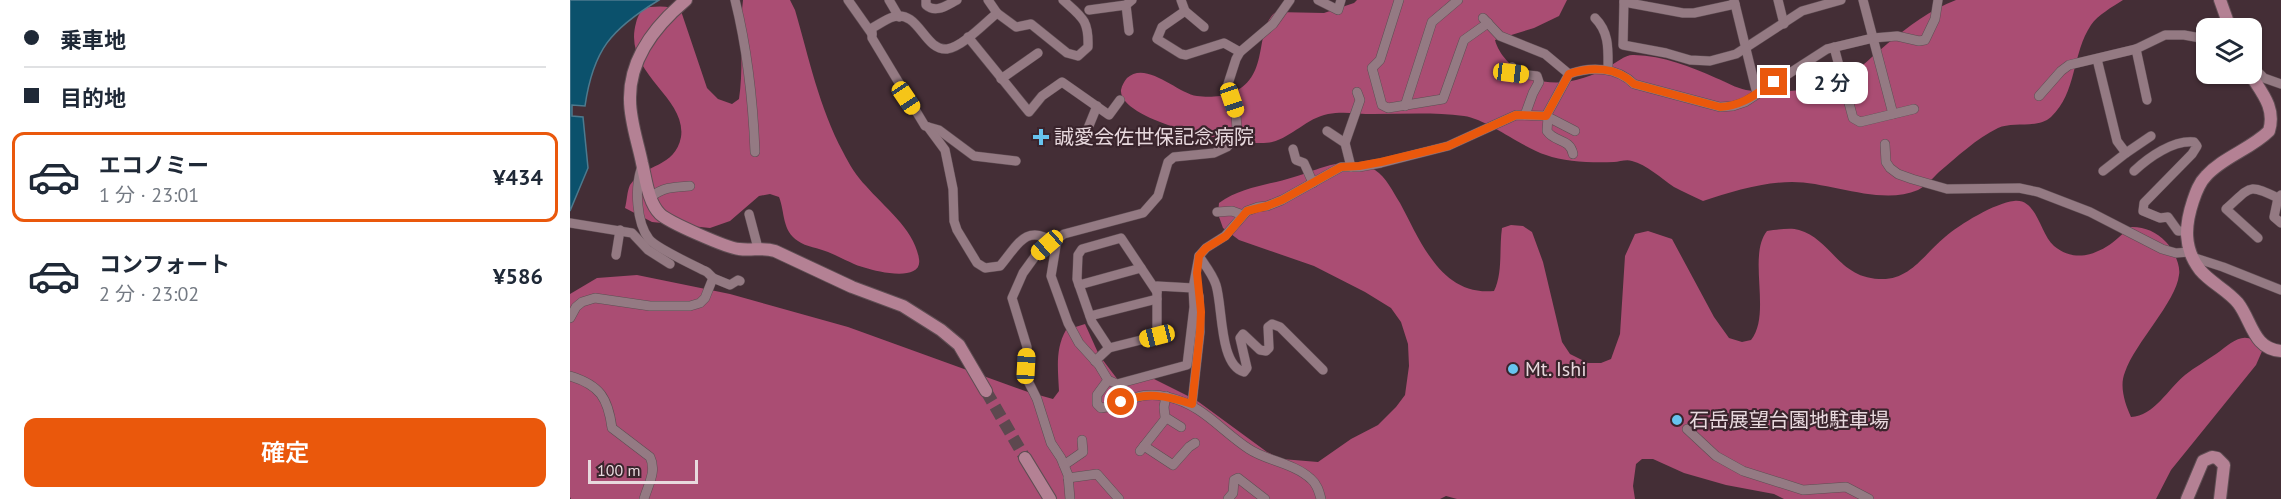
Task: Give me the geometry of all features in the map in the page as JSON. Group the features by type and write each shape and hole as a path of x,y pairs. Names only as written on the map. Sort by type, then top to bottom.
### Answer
{"street":[{"path":"686,0 669,15 644,46 631,80 630,102 643,164 651,197 660,214 715,242 736,249 765,248 775,251 852,287 903,306 941,330 959,345 986,391"},
{"path":"735,0 743,30 747,77 753,103 755,152"},
{"path":"848,0 872,34 906,98 924,126 939,130 974,156 1016,160"},
{"path":"889,0 899,16"},
{"path":"926,0 926,5 930,9 939,9 957,0"},
{"path":"988,0 997,13 1016,27 1031,24 1067,53 1078,56 1088,47 1087,24 1082,15 1063,0"},
{"path":"1181,0 1185,11 1204,27"},
{"path":"1070,499 1064,465 1051,443 1037,399 1027,379 1027,347 1012,298 1023,273 1036,255 1064,234 1143,213 1158,196 1168,162 1174,157 1214,153 1227,147 1234,139 1237,130 1236,114 1227,87 1240,52 1273,24 1290,0"},
{"path":"1318,0 1338,10 1341,0"},
{"path":"1399,0 1380,60 1372,68 1382,105 1388,108 1443,99 1464,40 1486,20 1500,36 1545,54 1569,74"},
{"path":"1405,105 1432,22 1458,0"},
{"path":"1778,0 1784,24"},
{"path":"1757,94 1746,48 1734,2 1694,13 1683,13 1624,1 1623,45 1690,60 1710,61 1736,54 1746,48 1784,24 1802,11 1819,2 1841,0"},
{"path":"1863,0 1893,114"},
{"path":"1573,154 1568,143 1550,136 1547,131 1547,117 1569,74 1577,71 1608,70 1625,75 1634,84 1720,107 1733,106 1745,102 1827,49 1873,38 1897,36 1919,41 1925,40 1935,20 1938,0"},
{"path":"2220,0 2226,18"},
{"path":"1089,10 1129,3 1129,31"},
{"path":"1185,11 1171,16 1162,27 1157,39 1180,54 1186,55 1224,43 1240,52"},
{"path":"872,34 872,28 899,16 916,23 934,45 949,49 997,13"},
{"path":"1595,18 1601,24 1608,44 1608,70"},
{"path":"2039,96 2069,65 2136,49 2165,35 2196,38"},
{"path":"968,37 1029,112 1042,96 1062,82 1109,115 1120,100"},
{"path":"1834,47 1852,118 1860,122 1914,109"},
{"path":"2136,49 2146,100"},
{"path":"1001,79 1038,52"},
{"path":"2097,59 2116,141 2126,153"},
{"path":"1511,73 1537,76 1539,82 1525,115"},
{"path":"2262,76 2281,84"},
{"path":"2256,84 2271,108 2272,121 2269,131 2205,177 2190,209 2186,240 2191,255 2210,280 2233,297 2245,312 2254,335 2265,347 2281,351"},
{"path":"1351,167 1346,143 1360,100 1357,92"},
{"path":"1084,138 1097,106"},
{"path":"1055,241 1051,276 1068,323 1079,343 1108,380 1117,384 1187,365 1194,307 1193,288 1199,256 1206,248 1226,236 1247,211 1267,206 1341,167 1381,162 1448,146 1516,115 1547,117 1575,131"},
{"path":"928,127 945,150 953,189 954,221 977,263 985,268 1000,266 1024,237 1031,234 1038,234 1055,241"},
{"path":"1327,131 1346,143"},
{"path":"2103,171 2151,136"},
{"path":"2134,171 2146,159 2180,142 2194,142 2197,146 2192,154 2144,203 2143,212 2160,218 2168,217 2178,231 2187,231"},
{"path":"1885,144 1886,162 1898,174 1947,189 2019,188 2038,192 2090,212 2162,249 2191,255 2281,290"},
{"path":"1293,149 1296,160 1304,163 1313,183"},
{"path":"643,164 639,175 642,225 649,240 670,264"},
{"path":"651,197 659,190 677,183 690,186"},
{"path":"2258,238 2226,208 2249,188 2280,196 2274,217 2281,223"},
{"path":"1217,212 1232,211 1243,215"},
{"path":"749,214 758,248"},
{"path":"570,223 632,233 648,250 670,264 707,272 713,278 730,285 740,281"},
{"path":"616,255 620,230"},
{"path":"1109,348 1090,316 1077,279 1078,255 1082,249 1121,238 1157,295"},
{"path":"1199,256 1216,283 1221,325 1227,350 1238,370 1244,372 1247,368 1240,338 1242,334 1260,350 1266,351 1269,348 1268,327 1272,324 1280,327 1323,370"},
{"path":"1079,285 1141,268"},
{"path":"1192,404 1201,312 1197,273"},
{"path":"570,318 582,302 596,298 650,306 690,306 700,303 705,298 713,278"},
{"path":"1095,361 1109,348 1157,336 1157,286 1193,288"},
{"path":"1090,316 1157,295"},
{"path":"570,376 588,382 597,388 609,410 612,428 651,457 653,471 644,499"},
{"path":"1108,380 1097,395 1097,404 1101,408 1134,396 1148,394 1166,396 1192,404 1250,450 1303,472 1319,489 1321,499"},
{"path":"1166,396 1164,407 1166,418 1181,427"},
{"path":"1166,418 1142,448 1173,465 1195,443"},
{"path":"1687,429 1716,456 1743,471 1803,490 1846,487 1869,499"},
{"path":"1064,465 1083,452 1082,440"},
{"path":"2187,499 2203,461 2212,457 2217,458 2224,465 2220,499"},
{"path":"1025,458 1050,499"},
{"path":"1068,478 1097,474 1119,499"},
{"path":"1228,499 1233,493 1234,480 1238,478 1265,499"}],"shaded area":[{"path":"743,0 790,0 827,118 845,157 856,174 912,238 919,259 914,271 898,274 872,270 801,243 789,232 779,197 770,194 759,196 730,221 710,228 652,222 625,208 630,185 636,178 673,154 681,137 680,122 675,109 638,56 634,41 639,15 644,9 650,7 666,7 681,11 707,88 718,99 732,104 739,99"},
{"path":"1357,0 1567,0 1559,16 1534,28 1495,40 1504,57 1514,68 1541,81 1562,82 1582,79 1631,55 1645,56 1676,62 1742,89 1766,92 1813,88 1840,80 1920,19 1956,0 2123,0 2091,25 2080,48 2066,96 2051,117 2039,123 1998,128 1967,148 1918,190 1888,196 1807,183 1781,182 1736,191 1703,201 1674,187 1637,163 1627,160 1570,161 1554,157 1536,151 1483,122 1464,116 1334,113 1313,119 1279,140 1258,143 1237,141 1186,131 1140,113 1126,102 1121,90 1127,78 1135,73 1143,73 1162,79 1197,96 1220,96 1237,90 1248,81 1255,70 1264,31 1276,12 1324,13"},
{"path":"1353,162 1373,169 1383,177 1435,264 1460,285 1476,290 1494,291 1500,268 1502,228 1511,225 1523,226 1532,232 1543,262 1562,342 1570,354 1588,363 1601,363 1611,359 1620,334 1625,256 1635,234 1648,231 1672,239 1714,317 1729,338 1742,342 1751,340 1760,316 1759,255 1761,242 1767,231 1799,230 1820,242 1854,272 1865,277 1890,278 1908,271 1945,237 1968,220 1997,206 2014,201 2028,205 2049,240 2064,252 2074,255 2094,253 2113,242 2129,227 2134,227 2144,228 2158,235 2174,253 2179,271 2176,286 2137,348 2123,377 2124,395 2131,417 2154,407 2185,375 2234,341 2250,339 2257,342 2263,349 2256,365 2171,470 2156,499 1784,499 1774,494 1726,485 1684,473 1653,459 1642,459 1636,464 1633,486 1635,499 1457,499 1446,496 1440,499 571,499 570,497 570,294 597,278 637,275 730,294 848,327 1053,399 1059,391 1060,344 1066,330 1085,324 1099,355 1118,380 1150,377 1196,400 1267,452 1282,459 1318,462 1351,439 1378,425 1405,395 1409,366 1408,344 1401,322 1391,308 1314,266 1239,240 1223,228 1218,214 1219,203 1236,193 1330,165"}],"water":[{"path":"570,0 659,0 628,21 607,43 593,70 585,106 572,105 572,116 583,117 588,168 570,211"}],"tunnel":[{"path":"986,391 1025,458"}],"place":[{"name":"誠愛会佐世保記念病院","path":"1041,137"},
{"name":"Mt. Ishi","path":"1513,369"},
{"name":"石岳展望台園地駐車場","path":"1677,420"}],"route":[{"path":"1121,402 1134,396 1148,394 1166,396 1192,404 1201,312 1197,273 1199,256 1206,248 1226,236 1247,211 1282,200 1341,167 1381,162 1448,146 1516,115 1546,116 1569,74 1577,71 1613,70 1625,75 1634,84 1720,107 1745,102 1774,82"}]}
